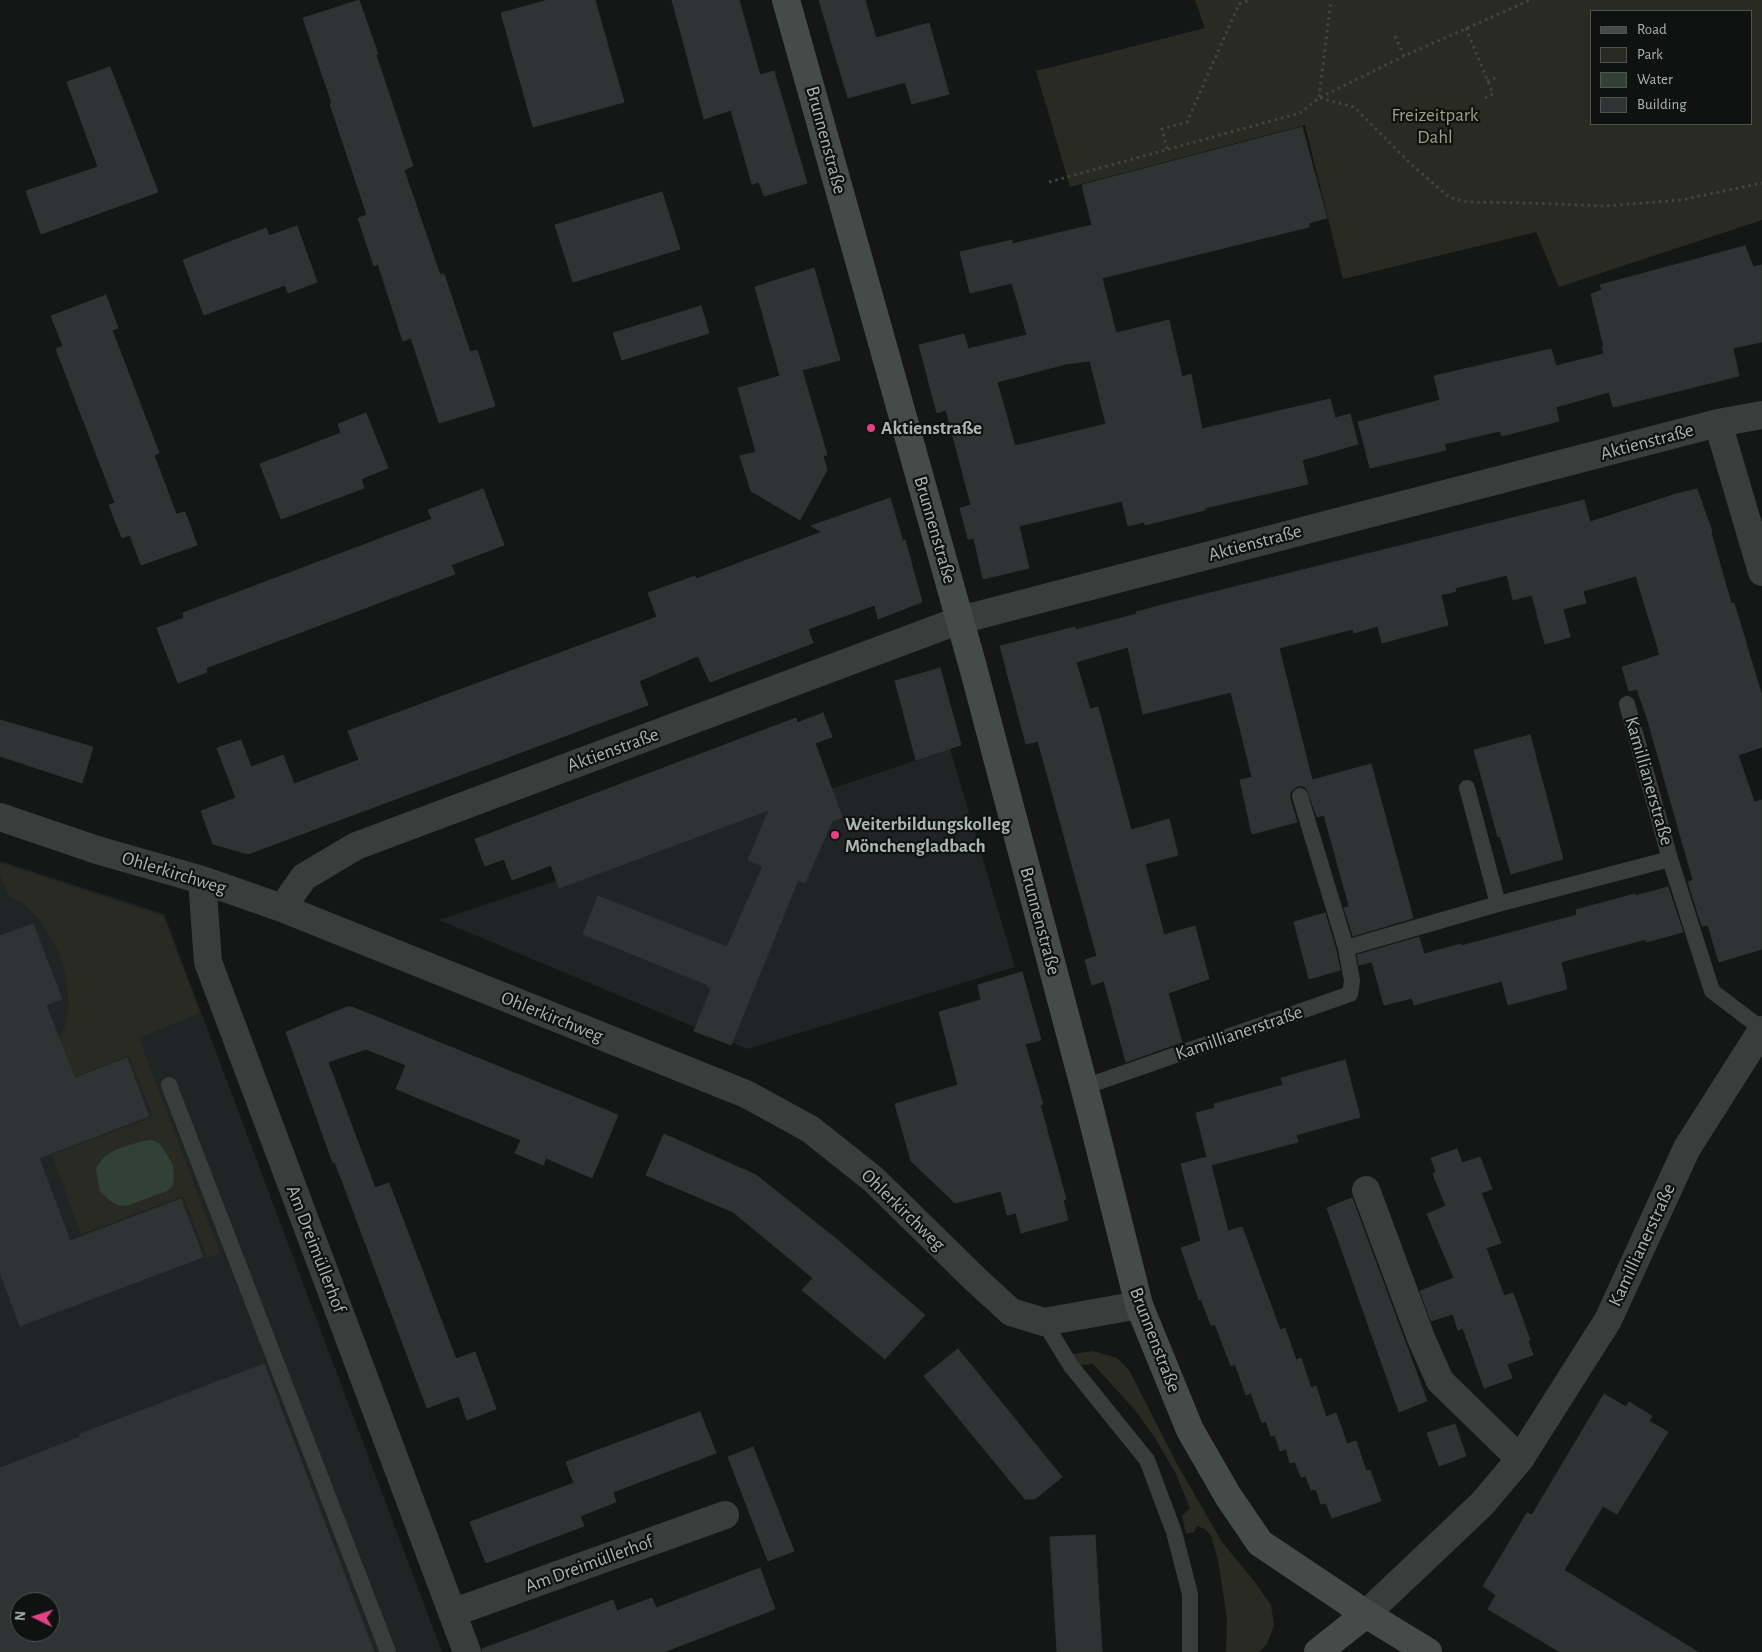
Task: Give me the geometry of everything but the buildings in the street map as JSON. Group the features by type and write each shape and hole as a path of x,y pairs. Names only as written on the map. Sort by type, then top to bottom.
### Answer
{"street":[{"name":"Brunnenstraße","path":"786,0 960,620 1084,1087 1139,1306 1190,1430 1228,1496 1260,1543 1366,1614 1428,1652"},
{"name":"Aktienstraße","path":"282,908 304,877 356,846 960,620 1718,423 1762,415"},
{"name":"Aktienstraße","path":"1718,423 1762,572"},
{"name":"Ohlerkirchweg","path":"0,817 97,850 202,880 282,908 746,1094 810,1129 873,1179 1011,1312 1044,1322 1139,1306"},
{"name":"Am Dreimüllerhof","path":"202,880 208,962 467,1652"},
{"name":"Kamillianerstraße","path":"1366,1614 1482,1504 1520,1459 1608,1320 1687,1148 1762,1029"},
{"path":"1366,1190 1421,1338 1440,1381 1520,1459"},
{"name":"Am Dreimüllerhof","path":"452,1614 725,1515"},
{"path":"1318,1652 1366,1614"}],"lane":[{"name":"Kamillianerstraße","path":"1627,704 1670,859 1712,991 1762,1029"},
{"path":"1467,788 1498,904"},
{"name":"Kamillianerstraße","path":"1084,1087 1350,994 1352,981 1346,948 1300,796"},
{"name":"Kamillianerstraße","path":"1346,948 1498,904 1670,859"},
{"path":"169,1085 388,1652"},
{"path":"1044,1322 1071,1366 1147,1460 1174,1532 1190,1594 1190,1652"}],"path":[{"path":"1168,149 1162,129 1187,122 1239,4 1250,0"},
{"path":"1319,98 1331,0"},
{"path":"1049,182 1300,113 1319,98 1404,56 1530,0"},
{"path":"1466,28 1493,94 1485,98"},
{"path":"1395,36 1404,56"},
{"path":"1487,81 1498,77"},
{"path":"1319,98 1354,107 1412,165 1450,197 1467,202 1603,206 1681,200 1762,182"}],"shaded area":[{"name":"Weiterbildungskolleg Mönchengladbach","path":"950,749 1015,967 747,1049 439,920"},
{"path":"0,861 164,914 442,1652 0,1652"}],"green space":[{"name":"Freizeitpark Dahl","path":"1195,0 1762,0 1762,220 1559,287 1536,232 1343,279 1305,125 1070,187 1036,71 1205,28"},
{"path":"0,863 163,916 200,1013 139,1038 220,1253 207,1258 183,1196 81,1234 52,1155 153,1117 129,1056 58,1083 51,1062 67,1055 59,1036 64,1030 69,1005 66,976 59,952 41,921 22,903 9,896 0,875"},
{"path":"1093,1351 1117,1358 1129,1370 1177,1464 1222,1542 1271,1605 1274,1625 1267,1644 1259,1652 1226,1652 1227,1618 1218,1560 1211,1535 1205,1529 1197,1526 1194,1532 1186,1534 1182,1516 1190,1508 1175,1472 1155,1438 1135,1410 1093,1364 1080,1365 1072,1354"}],"water":[{"path":"152,1140 159,1143 173,1166 173,1185 167,1191 126,1206 118,1205 109,1200 100,1191 96,1168 104,1157 115,1150 142,1141"}],"place":[{"name":"Aktienstraße","path":"871,428"},
{"name":"Weiterbildungskolleg Mönchengladbach","path":"835,835"}]}
